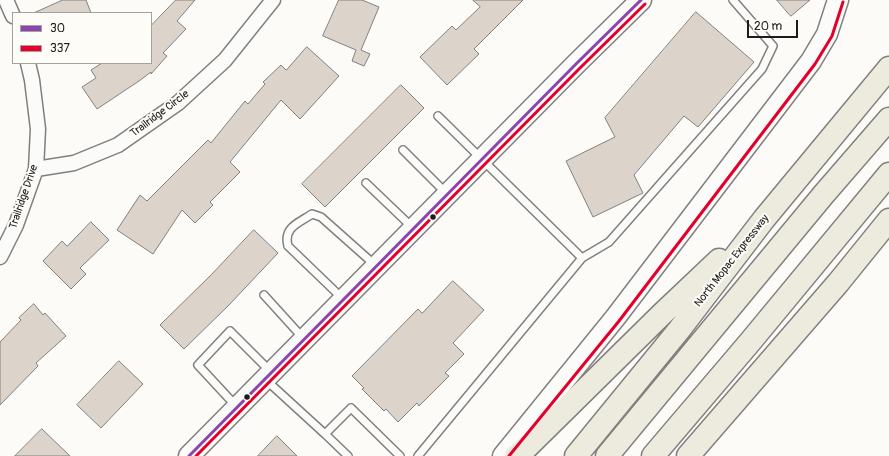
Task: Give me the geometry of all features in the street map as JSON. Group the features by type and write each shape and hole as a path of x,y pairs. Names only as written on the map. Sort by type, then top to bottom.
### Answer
{"highway":[{"name":"North Mopac Expressway","path":"576,456 679,330 764,219 889,68"},
{"path":"824,194 889,106"},
{"path":"607,456 824,194 889,119"},
{"path":"653,456 750,342 889,174"},
{"path":"826,250 889,188"},
{"path":"516,456 527,447 662,314 764,219"},
{"path":"688,456 838,283 889,220"}],"street":[{"path":"6,0 12,14"},
{"name":"Trailridge Circle","path":"36,168 74,163 118,145 172,107 225,60 273,0"},
{"path":"189,456 641,0"},
{"path":"503,456 610,324 811,61 827,34 838,0"},
{"name":"Trailridge Drive","path":"0,258 16,224 36,168 38,129 32,80 28,64"}],"lane":[{"path":"418,456 582,258 609,242 762,69 774,46 733,0"},
{"path":"438,116 582,258"},
{"path":"403,150 448,195"},
{"path":"366,183 414,229"},
{"path":"344,300 288,246 286,237 290,228 312,214 320,216 377,267"},
{"path":"264,296 305,339"},
{"path":"237,407 198,365 230,331 268,376 324,434 348,456"},
{"path":"324,434 351,408 400,456"}],"building":[{"path":"63,0 86,0 91,12 36,12"},
{"path":"176,0 195,0 177,21 186,29 163,53 167,56 151,74 151,72 97,109 82,87 96,78 91,70 100,64 152,64 152,25"},
{"path":"339,0 362,0 379,7 361,50 370,54 364,66 352,61 356,50 323,36"},
{"path":"473,0 523,0 474,49 479,54 447,85 420,57 452,26 456,30 480,7"},
{"path":"777,0 810,0 791,16"},
{"path":"696,12 754,62 698,127 684,116 634,175 643,193 593,217 566,161 615,137 605,118"},
{"path":"307,47 339,76 300,119 281,100 230,162 240,172 210,202 213,205 195,223 182,210 153,254 117,230 140,195 147,201 208,140 211,143 245,101 248,104 265,84 263,82 281,65 286,70"},
{"path":"401,85 424,108 325,207 302,184"},
{"path":"91,222 109,240 80,268 86,274 71,289 43,261 62,241 67,246"},
{"path":"254,230 278,253 229,305 184,349 160,325"},
{"path":"453,281 484,310 453,343 464,354 445,373 449,376 419,406 417,403 398,422 386,409 384,411 362,389 364,388 352,376 418,309 422,313"},
{"path":"34,304 43,315 45,313 66,336 36,363 38,366 0,405 0,342 21,320 19,318"},
{"path":"119,361 143,384 101,428 77,405"},
{"path":"42,429 70,456 15,456"},
{"path":"277,436 297,456 258,456"}],"transit line":[{"name":"30","path":"189,456 641,0"},
{"name":"337","path":"509,456 619,321 815,64 832,36 843,2"},
{"name":"337","path":"196,456 645,4"}]}
